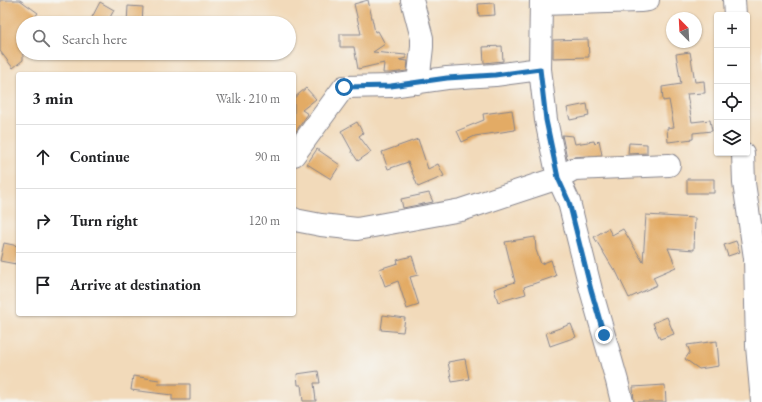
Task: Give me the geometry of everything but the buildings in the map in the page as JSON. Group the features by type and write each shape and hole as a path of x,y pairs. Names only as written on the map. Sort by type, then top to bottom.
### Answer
{"street":[{"path":"412,0 422,38 418,83"},
{"path":"622,402 591,290 569,202 558,178 546,120 540,69 541,2 648,0"},
{"path":"734,0 735,12"},
{"path":"296,152 344,87 391,86 447,78 495,75 540,69"},
{"path":"743,156 744,183 755,258 758,346 762,402"},
{"path":"296,220 320,225 357,229 461,210 558,178 574,169 669,165"}],"route":[{"path":"344,87 391,86 447,78 495,75 540,69 546,120 558,178 569,202 604,335"}]}
